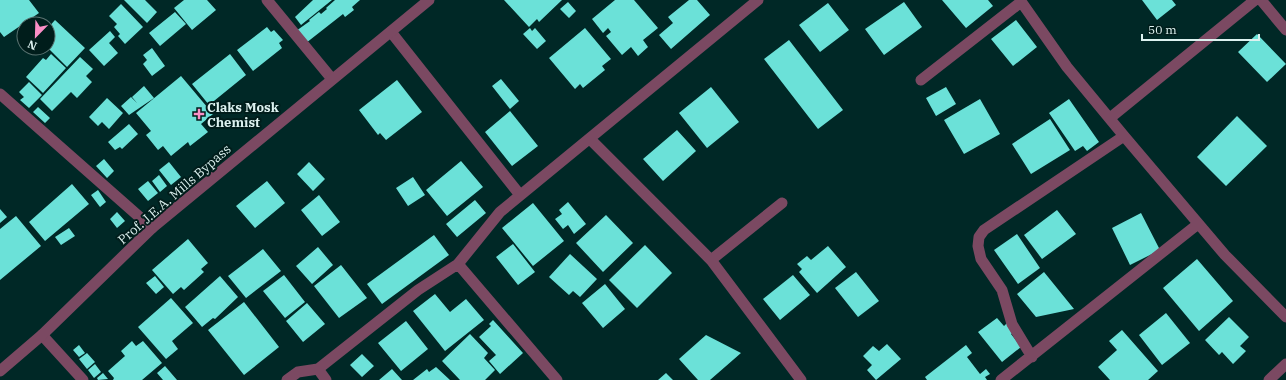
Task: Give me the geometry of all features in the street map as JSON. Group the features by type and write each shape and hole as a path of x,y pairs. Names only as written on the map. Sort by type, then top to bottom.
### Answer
{"street":[{"path":"267,0 332,79"},
{"name":"Prof. J.E.A. Mills Bypass","path":"0,371 42,335 152,228 429,0"},
{"path":"288,380 298,372 318,369 418,290 458,264 500,212 758,0"},
{"path":"1110,118 1255,0"},
{"path":"1260,0 1286,30"},
{"path":"921,80 1020,1 1067,67 1198,224 1225,255 1286,316"},
{"path":"391,32 520,195"},
{"path":"0,94 152,228"},
{"path":"1032,357 1012,324 1002,290 982,259 978,246 979,237 984,230 1124,136"},
{"path":"590,139 711,260 801,380"},
{"path":"711,260 782,203"},
{"path":"1001,380 1032,357 1198,224"},
{"path":"458,264 557,380"},
{"path":"42,335 83,380"},
{"path":"1269,380 1286,364"},
{"path":"318,369 326,380"}],"building":[{"path":"0,0 29,0 39,13 35,16 16,16 16,29 4,37 0,32"},
{"path":"124,0 145,0 157,12 147,23"},
{"path":"184,0 207,0 216,10 192,30 174,8"},
{"path":"313,0 332,0 301,25 295,17"},
{"path":"335,0 360,0 352,7 354,10 345,17 343,14 306,43 296,31 310,21 309,20 319,12 321,14"},
{"path":"504,0 562,0 539,22 537,19 529,27"},
{"path":"615,0 634,0 658,28 643,40 648,47 638,56 631,47 622,55 606,36 611,32 608,28 603,33 592,19"},
{"path":"689,0 697,0 710,15 671,49 659,35 673,23 668,17"},
{"path":"942,0 988,0 993,6 966,28"},
{"path":"1142,0 1172,0 1176,5 1157,20"},
{"path":"568,2 576,11 569,18 560,9"},
{"path":"904,2 922,27 884,55 865,29"},
{"path":"828,3 849,30 820,52 799,25"},
{"path":"121,4 143,27 125,44 118,36 120,34 114,27 117,24 109,16"},
{"path":"175,12 186,24 160,46 149,33"},
{"path":"1016,20 1037,47 1013,66 991,39"},
{"path":"56,21 85,48 67,67 56,56"},
{"path":"267,27 271,32 274,30 283,40 279,43 282,48 253,71 237,50"},
{"path":"530,28 532,31 535,28 546,41 537,49 523,34"},
{"path":"585,28 611,59 602,66 605,70 583,88 580,84 575,89 549,58"},
{"path":"110,31 115,37 109,43 118,53 104,66 89,50"},
{"path":"1257,34 1286,64 1267,82 1238,52"},
{"path":"789,40 843,110 818,129 764,59"},
{"path":"152,48 165,66 152,76 143,64 147,60 143,55"},
{"path":"230,54 246,75 209,105 192,84"},
{"path":"49,56 53,56 66,68 43,93 26,77 43,58 46,60"},
{"path":"80,57 93,69 86,76 92,82 77,98 71,92 52,111 40,99"},
{"path":"181,76 213,114 201,124 208,132 190,146 188,142 171,156 163,146 158,150 146,135 151,131 136,113"},
{"path":"501,79 519,101 510,109 492,86"},
{"path":"397,80 422,112 386,140 380,133 378,135 359,110"},
{"path":"29,82 42,95 29,108 20,100 24,97 19,92"},
{"path":"144,86 154,98 129,115 121,106 131,97 137,103 132,97"},
{"path":"711,87 739,122 707,148 679,113"},
{"path":"946,87 956,104 936,116 926,98"},
{"path":"107,98 123,113 109,129 102,122 98,126 89,117"},
{"path":"980,99 1000,134 964,154 944,120"},
{"path":"1069,99 1099,142 1087,151 1083,146 1075,151 1049,113"},
{"path":"38,107 50,118 45,123 33,112"},
{"path":"510,111 538,146 512,166 485,132"},
{"path":"1237,116 1267,146 1226,186 1197,157"},
{"path":"1050,119 1070,150 1031,174 1012,144"},
{"path":"129,124 138,134 122,149 120,147 115,150 108,142"},
{"path":"677,130 696,151 663,181 643,159"},
{"path":"104,159 114,171 107,178 96,166"},
{"path":"461,161 483,187 447,216 426,190"},
{"path":"169,162 181,177 171,185 159,170"},
{"path":"309,162 325,179 313,191 297,174"},
{"path":"159,175 167,186 160,192 152,181"},
{"path":"413,177 425,195 408,206 396,188"},
{"path":"148,181 158,193 148,201 138,189"},
{"path":"267,181 285,203 255,228 236,206"},
{"path":"72,184 89,204 45,241 29,222"},
{"path":"98,190 106,202 100,207 91,195"},
{"path":"319,195 340,222 322,236 301,210"},
{"path":"475,200 486,213 457,237 446,224"},
{"path":"568,202 586,224 574,234 568,225 563,229 555,219 562,214 559,210"},
{"path":"533,203 564,241 533,266 502,228"},
{"path":"0,209 7,217 0,223"},
{"path":"1057,210 1076,234 1042,259 1024,235"},
{"path":"117,212 125,221 117,228 110,219"},
{"path":"1141,213 1160,250 1130,265 1112,228"},
{"path":"606,215 633,243 603,272 576,243"},
{"path":"16,216 41,246 0,280 0,229"},
{"path":"69,228 75,236 61,245 55,237"},
{"path":"1017,234 1040,268 1018,284 994,250"},
{"path":"434,235 449,255 382,304 367,284"},
{"path":"188,239 208,263 201,269 204,272 184,290 181,287 173,294 152,270"},
{"path":"513,244 535,272 518,285 496,257"},
{"path":"645,245 672,273 637,308 609,280"},
{"path":"828,246 846,267 817,293 799,272 802,269 797,264 807,256 811,260"},
{"path":"318,247 333,265 312,284 296,266"},
{"path":"263,249 281,271 246,298 228,276"},
{"path":"570,254 597,279 580,297 573,291 569,295 549,277"},
{"path":"1197,259 1233,301 1199,331 1163,288"},
{"path":"341,265 367,298 339,318 314,286"},
{"path":"856,272 879,301 858,317 835,288"},
{"path":"1044,272 1074,309 1036,317 1017,294"},
{"path":"284,275 305,302 285,318 263,291"},
{"path":"793,275 810,295 780,320 763,299"},
{"path":"155,276 164,287 156,294 146,283"},
{"path":"220,276 238,297 215,319 213,318 202,327 185,307"},
{"path":"605,284 625,309 603,328 582,303"},
{"path":"435,294 450,312 466,299 484,320 445,351 413,311"},
{"path":"171,298 193,323 172,341 178,349 166,359 138,327"},
{"path":"244,302 279,347 244,375 208,330"},
{"path":"307,303 325,324 303,342 286,321"},
{"path":"1166,313 1190,343 1162,365 1139,335"},
{"path":"1229,317 1249,337 1240,346 1246,351 1233,364 1222,352 1219,355 1205,340"},
{"path":"997,318 1004,326 1007,323 1014,332 1011,334 1021,347 1002,362 978,332"},
{"path":"493,320 523,353 500,374 489,361 496,355 479,337 491,326 489,324"},
{"path":"406,321 428,349 401,371 378,343"},
{"path":"1122,330 1158,371 1148,380 1110,380 1098,367 1117,350 1109,341"},
{"path":"470,334 488,353 484,358 495,370 485,380 460,380 442,361"},
{"path":"706,335 741,353 710,380 698,380 679,359"},
{"path":"132,341 136,346 143,341 162,363 142,380 113,380 114,378 108,371 125,356 121,351"},
{"path":"887,344 901,359 876,380 867,370 872,365 863,356 873,346 879,351"},
{"path":"79,345 85,353 79,357 73,350"},
{"path":"966,345 972,353 967,357 980,374 986,369 990,374 985,377 987,380 927,380 925,377"},
{"path":"87,353 95,362 87,369 79,359"},
{"path":"362,354 374,366 362,377 350,365"},
{"path":"95,364 101,372 94,378 88,370"},
{"path":"165,366 177,380 163,380 157,373"},
{"path":"436,367 450,380 413,380 427,369 429,372"},
{"path":"392,369 402,380 379,380"},
{"path":"103,373 108,379 98,380 97,378"},
{"path":"666,373 673,380 658,380"}],"place":[{"name":"Claks Mosk Chemist","path":"199,114"}]}
